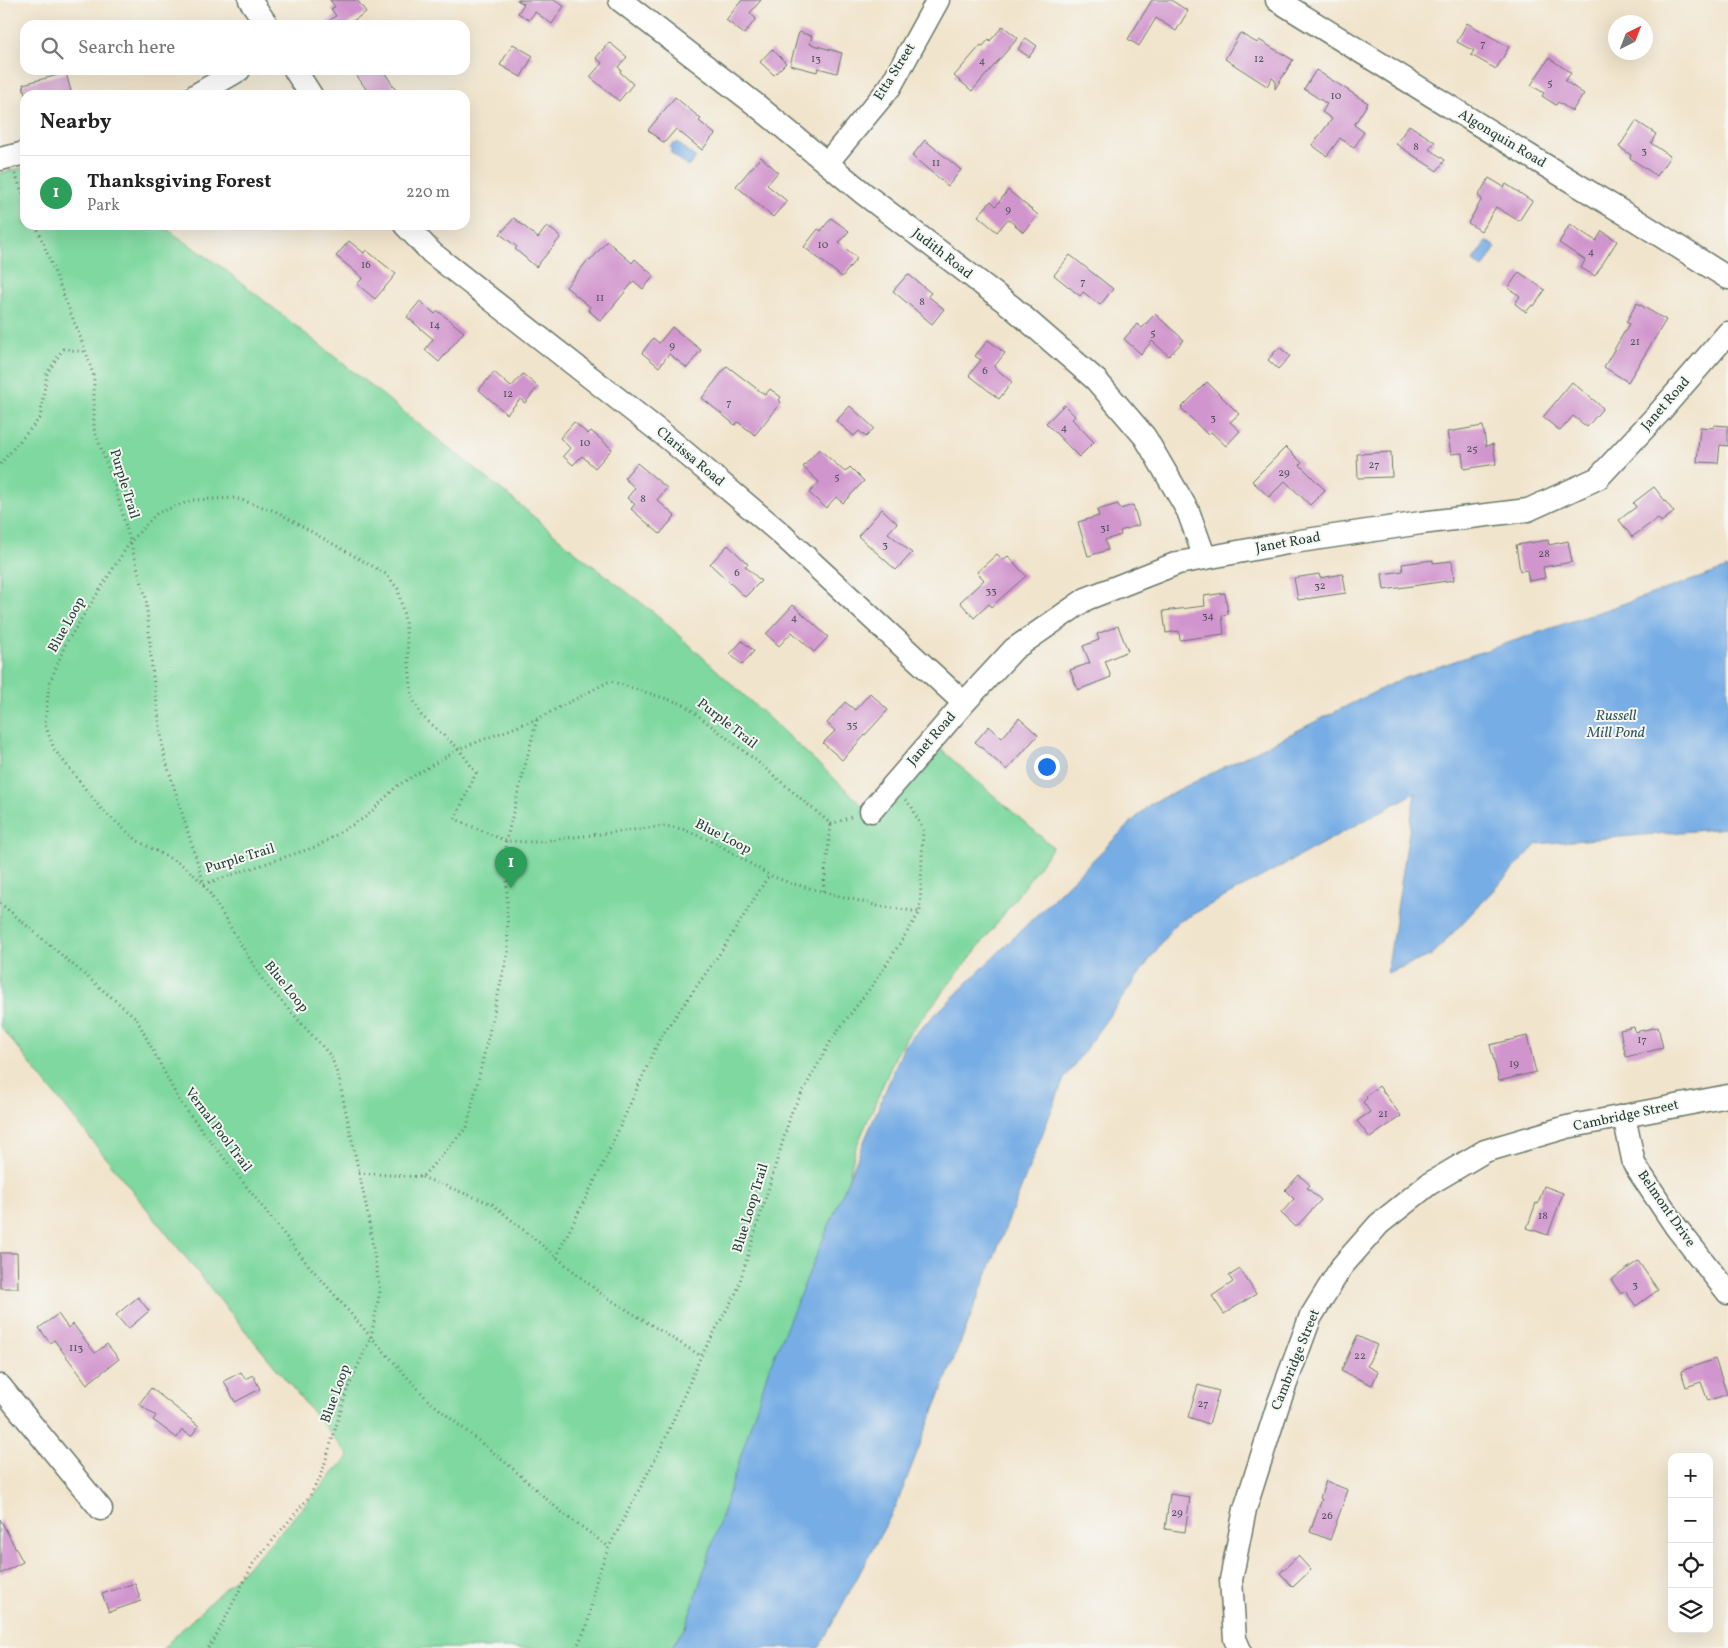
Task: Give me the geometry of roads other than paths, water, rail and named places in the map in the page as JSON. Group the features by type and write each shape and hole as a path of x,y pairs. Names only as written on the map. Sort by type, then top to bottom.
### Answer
{"street":[{"path":"250,0 264,20"},
{"name":"Judith Road","path":"620,0 755,104 863,193 1012,308 1096,380 1144,437 1188,512 1205,558"},
{"name":"Etta Street","path":"827,163 890,87 938,0"},
{"name":"Algonquin Road","path":"1277,0 1728,278"},
{"path":"205,90 230,75"},
{"path":"298,75 308,90"},
{"name":"Clarissa Road","path":"410,230 432,253 669,439 772,526 964,703"},
{"name":"Janet Road","path":"871,811 964,703 1014,649 1086,600 1178,563 1287,543 1421,522 1528,510 1598,478 1658,414 1728,333"},
{"name":"Cambridge Street","path":"1239,1648 1235,1639 1231,1580 1244,1509 1278,1405 1310,1318 1342,1266 1379,1224 1429,1184 1485,1151 1567,1128 1728,1096"},
{"name":"Belmont Drive","path":"1624,1116 1634,1164 1676,1227 1728,1293"},
{"path":"0,1386 101,1509"}],"water":[{"path":"677,142 696,158 688,167 670,152 672,149 670,147 673,143 675,145"},
{"path":"1486,241 1496,247 1483,268 1473,261"},
{"name":"Russell Mill Pond","path":"1728,568 1728,828 1537,844 1432,955 1387,973 1415,793 1175,924 1064,1079 896,1506 819,1648 670,1648 686,1626 768,1371 905,1044 1150,804 1399,680"}],"place":[{"name":"Thanksgiving Forest","path":"511,888"}]}
